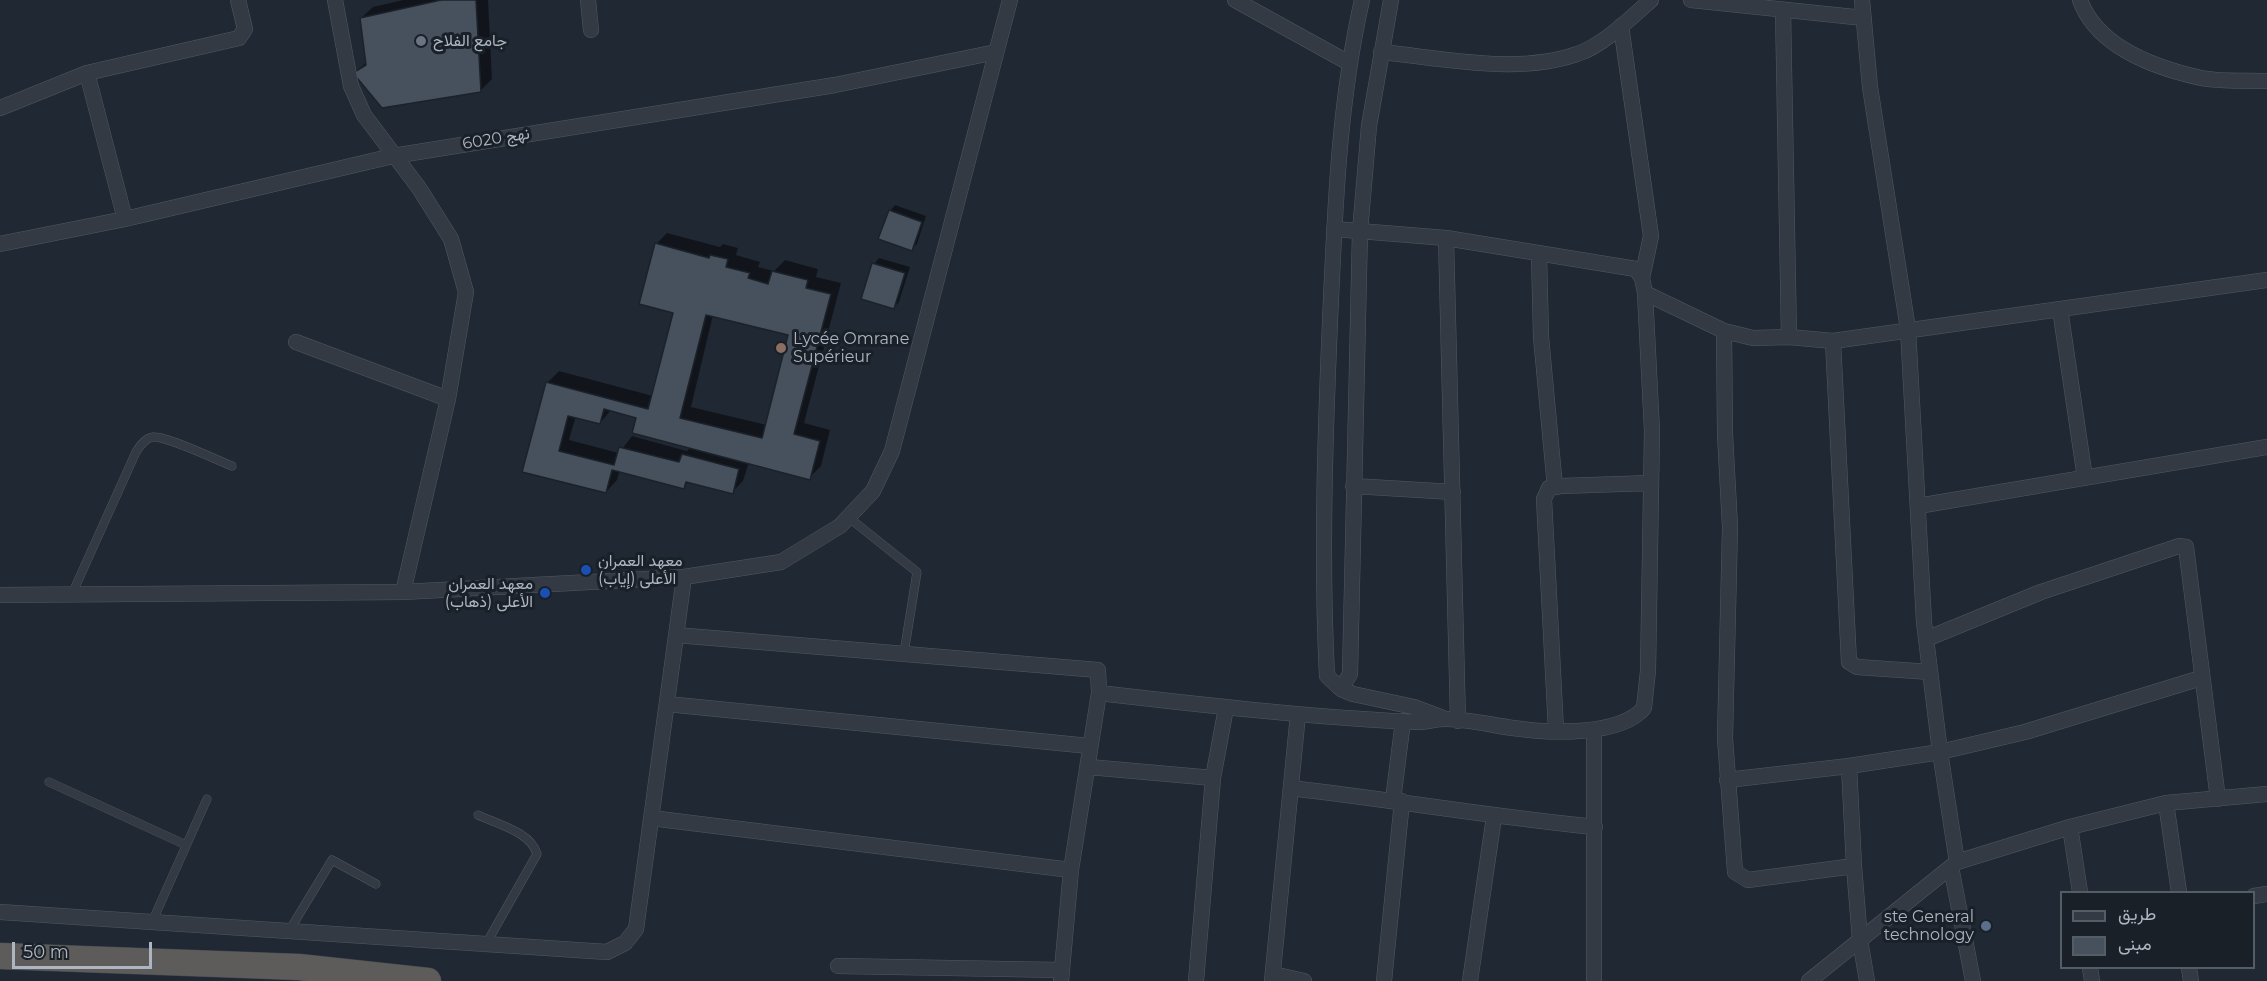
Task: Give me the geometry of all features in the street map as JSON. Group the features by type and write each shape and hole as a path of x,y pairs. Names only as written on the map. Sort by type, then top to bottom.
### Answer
{"highway":[{"path":"0,956 298,967 428,981"}],"street":[{"path":"0,108 87,73 239,38 245,29 238,0"},
{"path":"335,0 351,86 364,115 419,188 451,239 466,292 448,399 403,592"},
{"path":"588,0 591,30"},
{"path":"0,595 403,592 684,577 781,562 840,526 873,491 892,451 1010,0"},
{"path":"1235,0 1349,63"},
{"path":"1362,0 1341,118 1334,230 1324,507 1327,676 1341,689 1353,694 1414,707 1452,720"},
{"path":"1341,689 1350,674 1360,231 1369,126 1391,0"},
{"path":"1381,52 1524,65 1578,54 1621,26 1651,0"},
{"path":"1691,0 1864,18"},
{"path":"1862,0 1870,87 1908,329 1926,639 1954,864 1972,981"},
{"path":"2080,0 2085,12 2101,34 2145,59 2203,78 2267,81"},
{"path":"1783,10 1789,337"},
{"path":"1099,693 1226,708 1403,721 1452,720 1517,729 1594,730 1627,721 1638,715 1644,708 1647,694 1652,431 1644,286 1652,236 1621,26"},
{"name":"نهج 6020","path":"0,244 124,219 393,156 835,85 996,52"},
{"path":"87,73 124,219"},
{"path":"1334,230 1446,238 1636,269 1644,286 1724,331 1753,338 1789,337 1833,341 2267,280"},
{"path":"1446,238 1453,492 1452,720"},
{"path":"1539,254 1541,337 1555,487"},
{"path":"2060,309 2085,478"},
{"path":"1724,331 1725,434 1730,527 1726,667 1727,780 1735,872 1748,880 1854,866"},
{"path":"1833,341 1850,662 1857,667 1930,672"},
{"path":"296,342 448,399"},
{"path":"1918,506 2267,447"},
{"path":"1556,730 1544,499 1550,488 1555,487 1652,483"},
{"path":"1353,486 1453,492"},
{"path":"1926,639 2040,592 2179,546 2186,547 2218,799"},
{"path":"0,912 607,952 626,943 636,929 684,577"},
{"path":"676,635 1098,670 1099,693 1071,870 1061,976 838,966"},
{"path":"1727,780 1849,766 1940,752 2025,732 2201,678"},
{"path":"667,704 1089,746"},
{"path":"1196,981 1213,778 1226,708"},
{"path":"1298,714 1273,977 1304,981"},
{"path":"1384,981 1403,721"},
{"path":"1594,730 1594,981"},
{"path":"1089,766 1213,778"},
{"path":"1849,766 1860,940 1868,981"},
{"path":"1291,788 1397,801 1494,817 1595,827"},
{"path":"1809,981 1954,864 2070,827 2166,803 2266,798"},
{"path":"2166,803 2179,891"},
{"path":"1470,981 1494,817"},
{"path":"651,818 1071,870"},
{"path":"2070,827 2080,891"}],"lane":[{"path":"72,594 136,452 143,442 152,437 165,439 232,466"},
{"path":"848,517 916,572 904,653"},
{"path":"49,782 186,845"},
{"path":"152,922 207,800"},
{"path":"478,815 526,838 535,845 537,854 486,944"},
{"path":"289,931 332,860 376,884"}],"building":[{"name":"جامع الفلاح","path":"441,0 476,0 481,92 382,108 353,73 366,65 360,18"},
{"path":"889,210 922,222 912,251 878,239"},
{"path":"655,243 709,258 710,255 728,259 726,267 750,273 748,278 768,284 772,271 808,280 806,288 831,294 794,434 820,441 810,480 632,433 636,418 604,409 600,424 568,416 559,451 614,465 619,447 679,462 682,454 739,469 733,494 686,482 684,489 612,470 606,493 522,472 546,382 648,409 673,313 639,304","holes":["706,315 788,335 762,438 680,418"]},
{"path":"872,263 905,273 894,309 861,299"}],"place":[{"name":"جامع الفلاح","path":"421,41"},
{"name":"Lycée Omrane Supérieur","path":"781,348"},
{"name":"معهد العمران الأعلى (إياب)","path":"586,570"},
{"name":"معهد العمران الأعلى (ذهاب)","path":"545,593"},
{"name":"ste General technology","path":"1986,926"}]}
